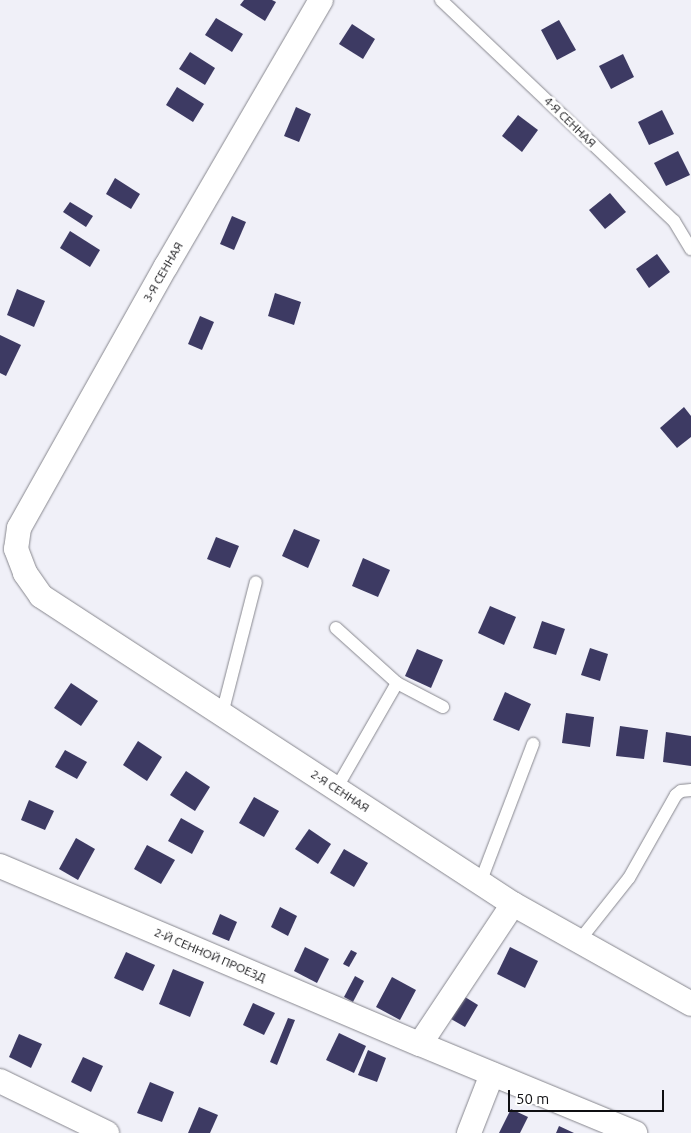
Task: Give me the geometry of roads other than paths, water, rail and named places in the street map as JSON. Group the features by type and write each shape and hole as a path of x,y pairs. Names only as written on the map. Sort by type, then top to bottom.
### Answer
{"street":[{"name":"3-Я СЕННАЯ","path":"8,544 19,528 166,266 321,0"},
{"name":"2-Я СЕННАЯ","path":"8,544 41,596 513,904 691,1004"},
{"name":"2-Й СЕННОЙ ПРОЕЗД","path":"0,866 635,1133"},
{"path":"420,1044 513,904"},
{"path":"469,1133 492,1074"},
{"path":"0,1081 107,1133"}],"lane":[{"name":"4-Я СЕННАЯ","path":"441,0 674,221 691,249"},
{"path":"222,714 256,582"},
{"path":"336,628 397,683 443,707"},
{"path":"336,789 397,683"},
{"path":"480,883 532,744"},
{"path":"579,941 630,878 676,794 686,789 691,790"}]}
